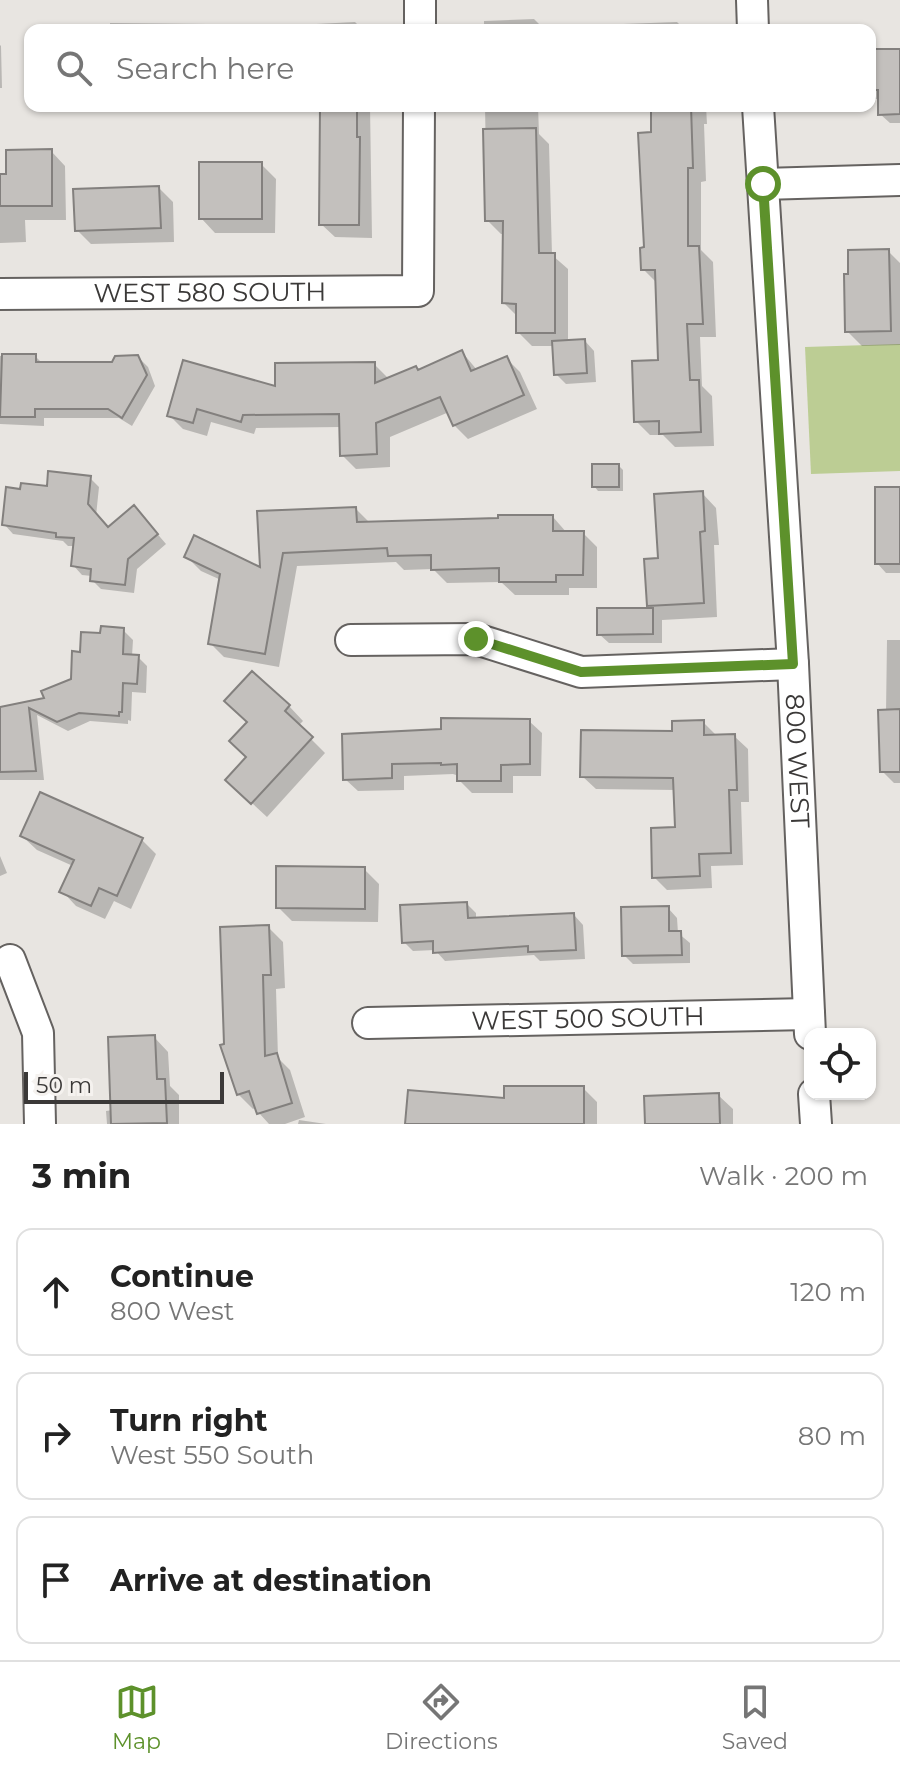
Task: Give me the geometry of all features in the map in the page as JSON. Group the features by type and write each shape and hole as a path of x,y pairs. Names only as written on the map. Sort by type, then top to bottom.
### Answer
{"street":[{"path":"420,0 420,24"},
{"path":"752,0 753,24"},
{"name":"WEST 580 SOUTH","path":"0,294 418,291 419,112"},
{"name":"800 WEST","path":"758,112 793,664 810,1024"},
{"path":"763,184 900,180"},
{"path":"351,640 476,639 581,672 793,664"},
{"path":"10,960 38,1033 40,1124"},
{"name":"WEST 500 SOUTH","path":"368,1023 810,1024"},
{"path":"814,1100 816,1124"}],"green space":[{"path":"900,344 900,471 811,474 805,347"}],"building":[{"path":"876,49 900,49 900,114 878,115"},
{"path":"320,112 357,112 357,137 360,137 359,225 319,225"},
{"path":"651,112 691,112 693,168 688,168 688,246 699,246 703,324 687,324 690,380 699,380 701,432 659,434 659,421 634,422 632,361 658,360 655,270 641,270 640,248 644,247 638,133 651,132"},
{"path":"536,128 539,253 555,253 555,333 516,333 516,304 502,303 503,221 485,221 483,129"},
{"path":"52,149 52,206 0,206 0,174 6,174 6,150"},
{"path":"199,162 262,162 262,219 199,219"},
{"path":"159,186 161,228 75,231 73,189"},
{"path":"889,249 891,331 845,332 844,274 848,274 848,250"},
{"path":"585,339 587,373 554,375 552,341"},
{"path":"462,350 471,371 507,356 524,395 453,426 440,397 376,423 377,454 340,456 339,414 243,415 241,422 197,409 193,423 167,416 183,360 275,386 275,363 375,362 375,383 416,366 418,370"},
{"path":"2,354 36,354 36,362 112,362 115,356 138,355 147,375 122,418 108,409 35,409 35,417 0,417"},
{"path":"592,464 619,464 619,487 592,487"},
{"path":"48,471 91,476 88,504 108,527 134,505 158,534 128,559 125,585 90,581 91,569 71,566 74,538 2,525 6,487 20,489 21,483 47,486"},
{"path":"875,487 900,487 900,564 875,564"},
{"path":"703,491 705,531 700,532 704,603 647,606 644,559 658,558 654,494"},
{"path":"356,507 357,522 553,515 553,531 584,531 583,575 556,575 556,582 499,582 499,568 431,570 431,555 388,556 387,548 283,553 265,654 208,644 220,574 184,557 194,535 260,567 257,511"},
{"path":"597,608 653,608 653,634 597,635"},
{"path":"101,626 124,628 123,654 139,655 137,684 123,683 122,712 119,716 79,713 57,722 29,708 36,771 0,772 0,707 44,698 41,691 71,679 72,651 80,652 81,632 100,633"},
{"path":"252,671 290,705 285,711 313,737 251,804 225,780 246,757 229,741 247,722 224,701"},
{"path":"900,709 900,772 880,772 878,710"},
{"path":"441,718 530,719 530,764 501,765 501,781 457,781 457,764 441,763 392,764 392,778 343,780 342,734 441,729"},
{"path":"704,720 704,735 735,734 737,790 729,790 731,853 699,854 700,876 652,878 651,828 675,827 673,778 580,777 581,730 672,731 672,721"},
{"path":"40,792 143,838 117,896 99,888 91,906 59,892 74,860 20,836"},
{"path":"276,866 365,867 365,909 276,908"},
{"path":"467,902 468,918 574,913 576,950 528,952 528,946 433,953 433,941 402,943 400,905"},
{"path":"669,906 669,931 681,931 682,955 622,956 621,907"},
{"path":"269,925 271,975 263,975 265,1056 277,1053 292,1103 257,1114 249,1091 237,1095 220,1045 224,1044 220,927"},
{"path":"155,1035 157,1079 165,1079 167,1123 111,1124 108,1037"},
{"path":"504,1086 584,1086 584,1124 405,1124 408,1090 504,1098"},
{"path":"719,1093 720,1124 645,1124 644,1096"}],"route":[{"path":"476,639 581,672 793,664 763,184"}]}
